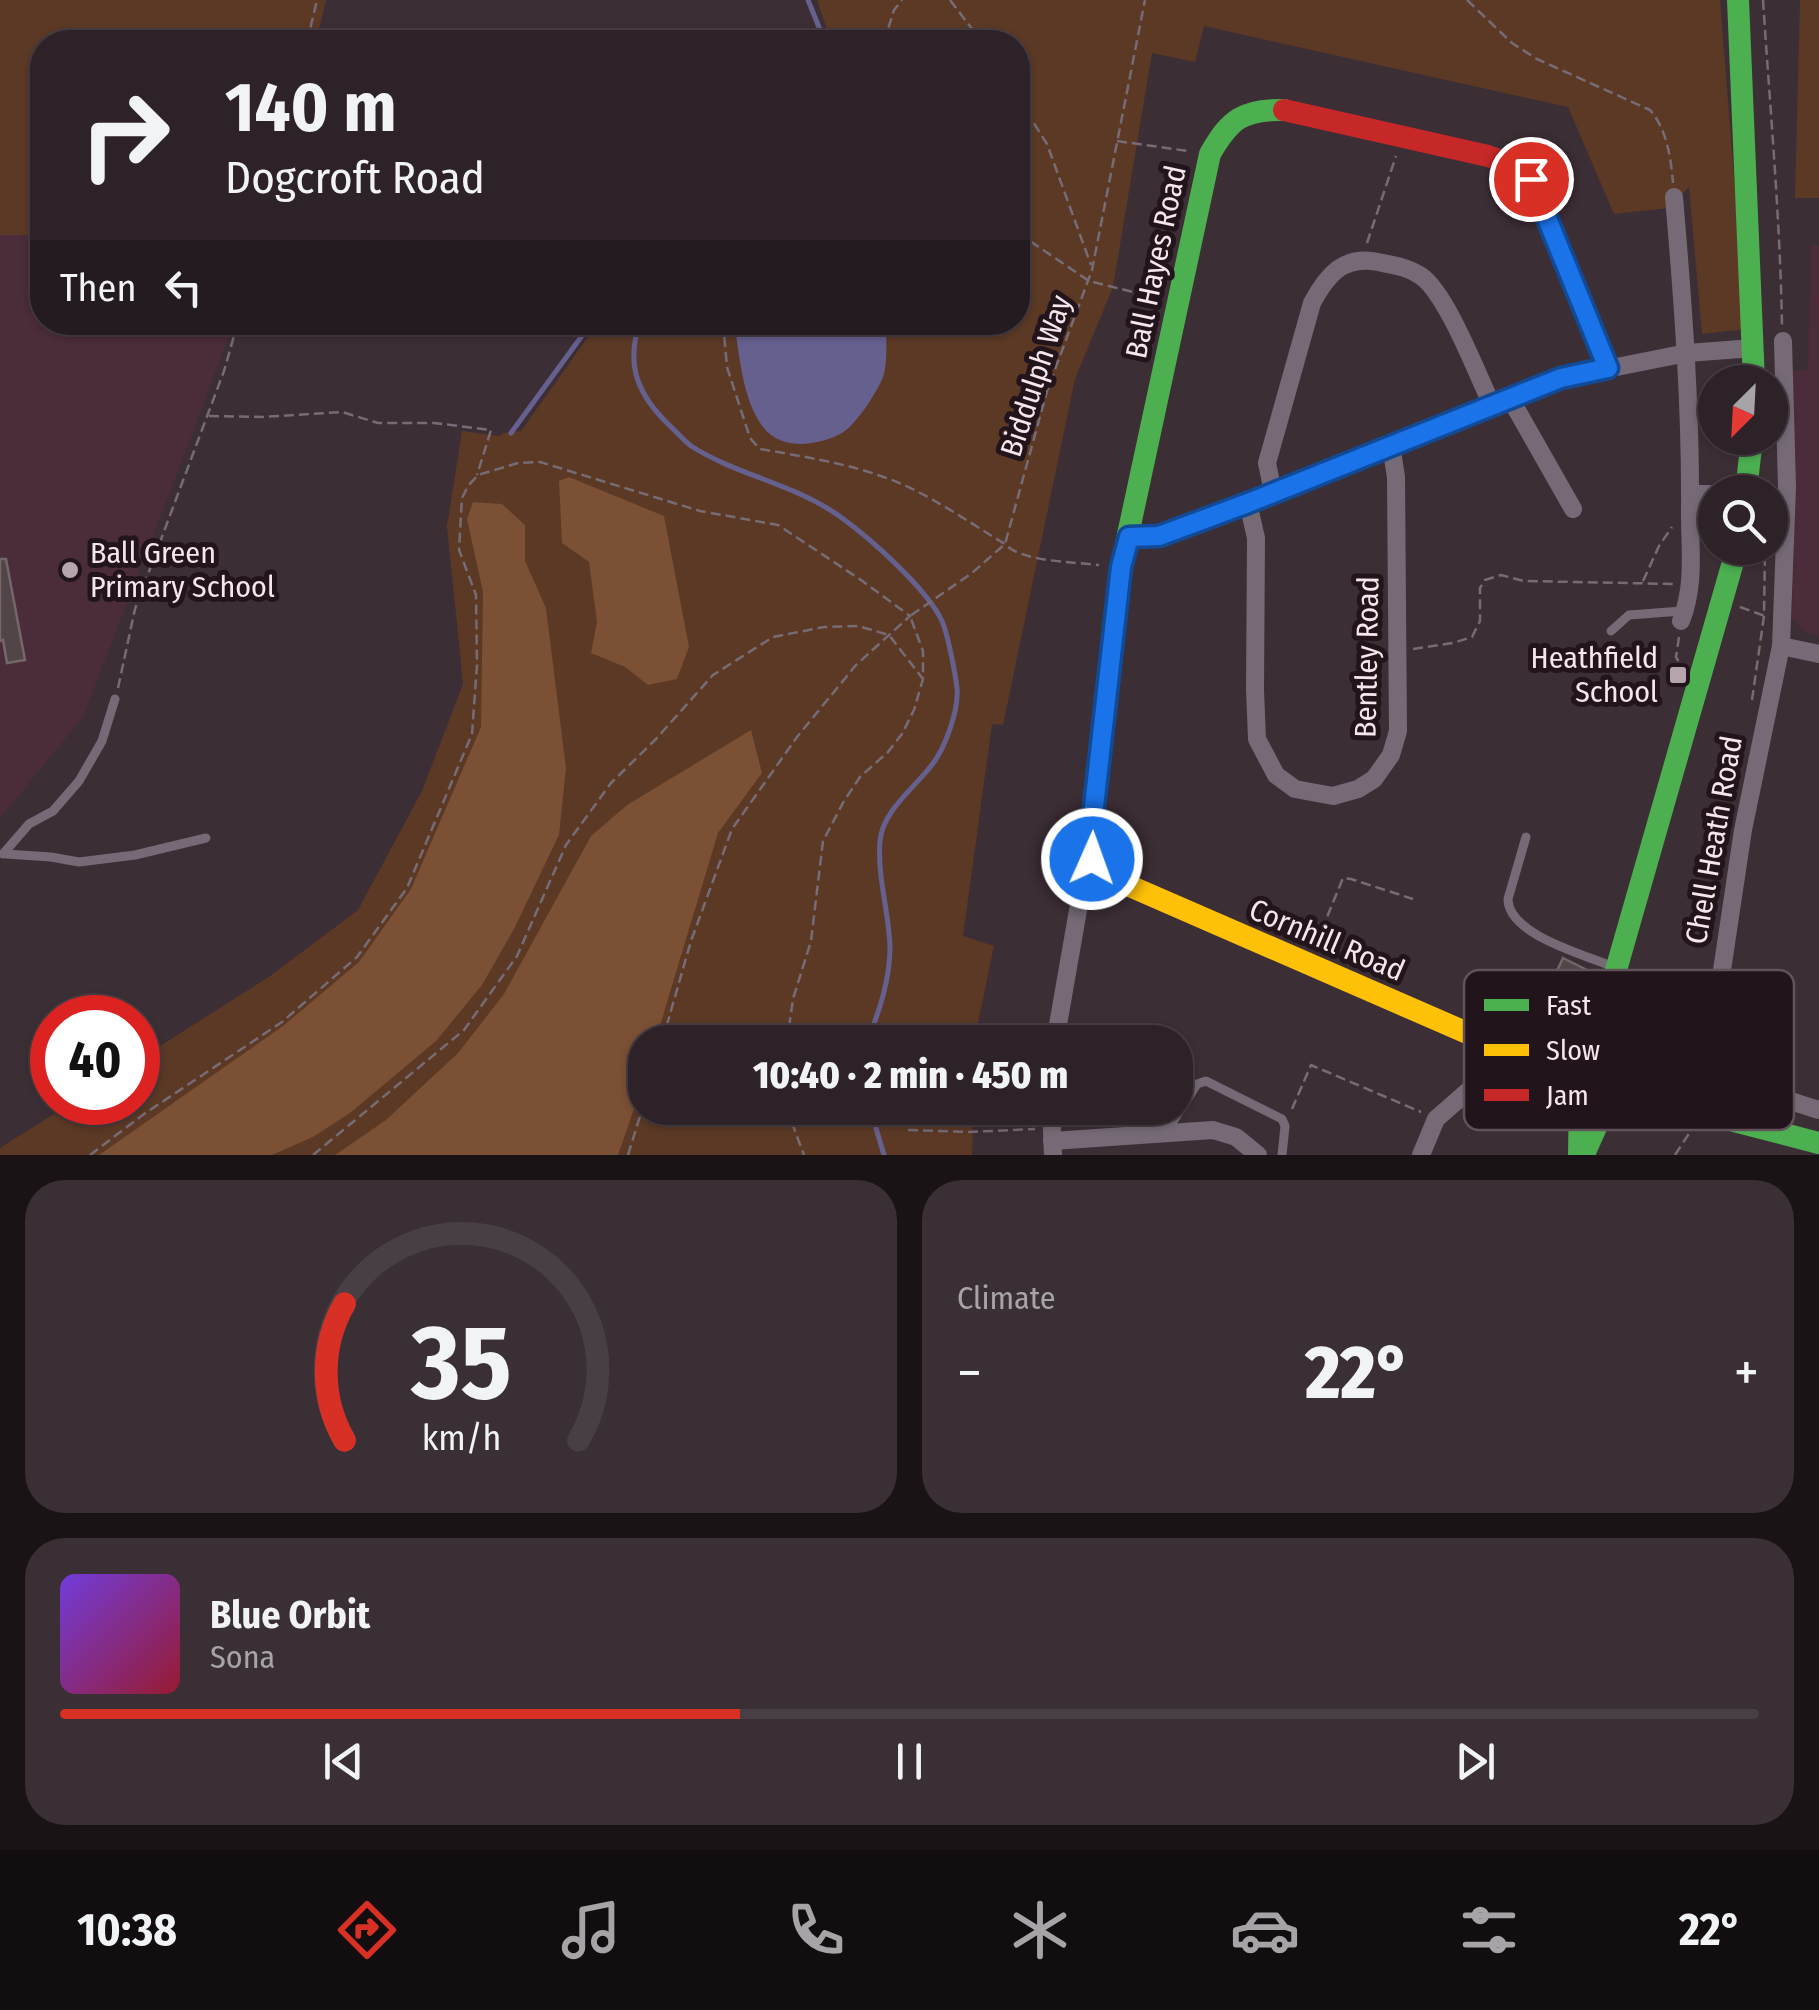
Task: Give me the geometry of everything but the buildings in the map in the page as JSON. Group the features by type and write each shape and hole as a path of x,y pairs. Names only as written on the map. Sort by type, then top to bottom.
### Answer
{"street":[{"path":"1738,0 1754,365"},
{"name":"Ball Hayes Road","path":"1100,871 1092,859 1090,842 1121,567 1210,154 1224,128 1251,112 1290,110 1510,164 1531,179 1608,368"},
{"path":"1674,197 1687,353 1692,585 1683,616"},
{"path":"1273,492 1267,463 1312,303 1334,270 1363,259 1406,268 1424,278 1440,295 1492,405"},
{"name":"Chell Heath Road","path":"1783,341 1787,475"},
{"path":"1129,537 1159,536 1561,378 1687,353 1754,348"},
{"path":"1510,398 1573,509"},
{"name":"Bentley Road","path":"1248,503 1256,538 1258,739 1276,775 1295,789 1333,796 1358,790 1374,778 1391,755 1398,731 1396,477 1391,445"},
{"path":"1690,494 1698,494"},
{"name":"Chell Heath Road","path":"1617,968 1731,565"},
{"name":"Chell Heath Road","path":"1721,970 1743,830 1781,646 1779,565"},
{"path":"1781,646 1819,654"},
{"path":"1059,1025 1081,894 1100,871"},
{"name":"Cornhill Road","path":"1100,871 1115,881 1464,1032"},
{"path":"1420,1155 1436,1119 1464,1094"},
{"name":"Chell Heath Road","path":"1794,1100 1819,1110"},
{"path":"1052,1141 1213,1130 1236,1137 1258,1155"},
{"name":"Chell Heath Road","path":"1582,1155 1586,1130"},
{"name":"Cornhill Road","path":"1755,1130 1805,1146"}],"lane":[{"path":"1611,632 1630,616 1683,616"},
{"path":"3,854 30,824 53,811 79,781 102,741 115,699"},
{"path":"3,854 51,856 79,862 135,855 206,838"},
{"path":"1526,838 1508,899 1508,909 1514,918 1532,933 1617,968"},
{"path":"1167,1131 1197,1084 1206,1081 1283,1122 1282,1155"}],"path":[{"path":"309,30 316,0"},
{"path":"888,30 902,0"},
{"path":"950,0 973,30"},
{"name":"Biddulph Way","path":"1006,544 1048,391 1092,270 1144,0"},
{"path":"1468,0 1512,42 1537,58 1655,115 1670,158 1674,197"},
{"path":"1764,0 1780,232 1783,341"},
{"path":"1030,117 1047,144 1092,270"},
{"path":"1363,259 1403,136"},
{"path":"1116,141 1210,154"},
{"path":"1030,240 1089,281 1178,303"},
{"path":"115,699 136,610 234,335"},
{"path":"724,335 726,367 750,438 760,449 857,468 900,483 1006,544 1010,550 1034,558 1121,567"},
{"path":"90,1155 282,1022 358,957 406,888 472,734 478,664 476,595 460,550 460,520 462,498 476,477 491,430 434,422 378,423 342,412 207,416"},
{"path":"476,477 518,464 540,462 700,511 778,525 910,616 922,650 923,679 914,710 902,734 860,777 844,800 823,841 811,941 793,998 789,1025"},
{"path":"1642,582 1672,527 1690,520"},
{"path":"667,1025 691,941 732,828 797,737 856,665 910,616 1006,544"},
{"path":"1398,648 1422,649 1472,637 1480,621 1480,588 1485,580 1500,575 1524,581 1692,585"},
{"path":"1722,600 1781,622"},
{"path":"1683,616 1676,656 1696,690"},
{"path":"313,1155 464,1030 516,956 566,845 611,783 712,675 774,637 824,627 858,626 889,635 923,679"},
{"path":"1308,964 1343,878 1413,898"},
{"path":"1283,1122 1312,1065 1436,1119"},
{"path":"628,1155 637,1125"},
{"path":"793,1125 804,1155"},
{"path":"908,1130 1052,1141"},
{"path":"1675,1155 1692,1130"}],"shaded area":[{"path":"0,0 326,0 319,30 30,30 30,235 0,235"},
{"path":"817,0 1720,0 1746,329 1702,334 1689,187 1669,208 1614,214 1568,107 1204,26 1195,62 1152,53 1113,287 1075,379 1003,725 992,724 963,936 994,946 978,1025 628,1025 628,1125 973,1125 972,1155 0,1155 0,1148 36,1125 160,1125 160,1046 270,976 358,910 422,791 463,684 447,526 462,431 500,436 521,431 589,335 1030,335 1030,30 827,30"},
{"path":"1800,0 1819,0 1819,198 1795,198"},
{"name":"Ball Green Primary School","path":"0,235 30,235 30,335 229,335 83,717 0,818"},
{"path":"1811,245 1819,245 1819,636 1805,632 1792,618 1790,371 1808,370"},
{"path":"736,335 886,335 883,377 866,408 842,433 822,441 790,443 771,435 750,404"},
{"path":"569,477 664,516 689,647 677,679 648,685 625,667 591,653 597,622 589,562 562,543 559,481"},
{"path":"473,502 502,504 525,525 525,561 546,608 566,768 559,835 482,985 436,1041 350,1113 313,1137 272,1155 99,1155 142,1125 160,1125 160,1112 283,1026 359,962 411,889 481,727 483,592 467,519"},
{"path":"751,730 762,773 718,833 660,1025 628,1025 628,1125 618,1155 335,1155 386,1120 458,1053 504,994 591,836 627,805"}],"waterway":[{"path":"808,0 820,30"},
{"path":"511,433 583,335"},
{"path":"637,335 634,366 642,391 691,446 806,497 842,518 911,580 942,621 956,681 956,707 936,759 893,810 882,830 880,867 890,959 873,1025"},
{"path":"875,1125 884,1155"}],"traffic: fast":[{"path":"1738,0 1753,365"},
{"path":"1109,877 1094,860 1090,842 1121,567 1210,154 1224,132 1239,119 1248,114 1284,110"},
{"path":"1748,475 1750,455"},
{"path":"1616,970 1732,565"},
{"path":"1579,1130 1579,1155"},
{"path":"1584,1154 1595,1130"},
{"path":"1769,1130 1819,1143"}],"traffic: slow":[{"path":"1109,877 1464,1032"}],"traffic: jam":[{"path":"1284,110 1488,156 1510,164 1531,179 1608,368"}],"place":[{"name":"Ball Green Primary School","path":"70,570"},
{"name":"Heathfield School","path":"1678,675"}],"route":[{"path":"1092,859 1090,842 1121,567 1129,537 1159,536 1561,378 1608,368 1531,179"}]}
